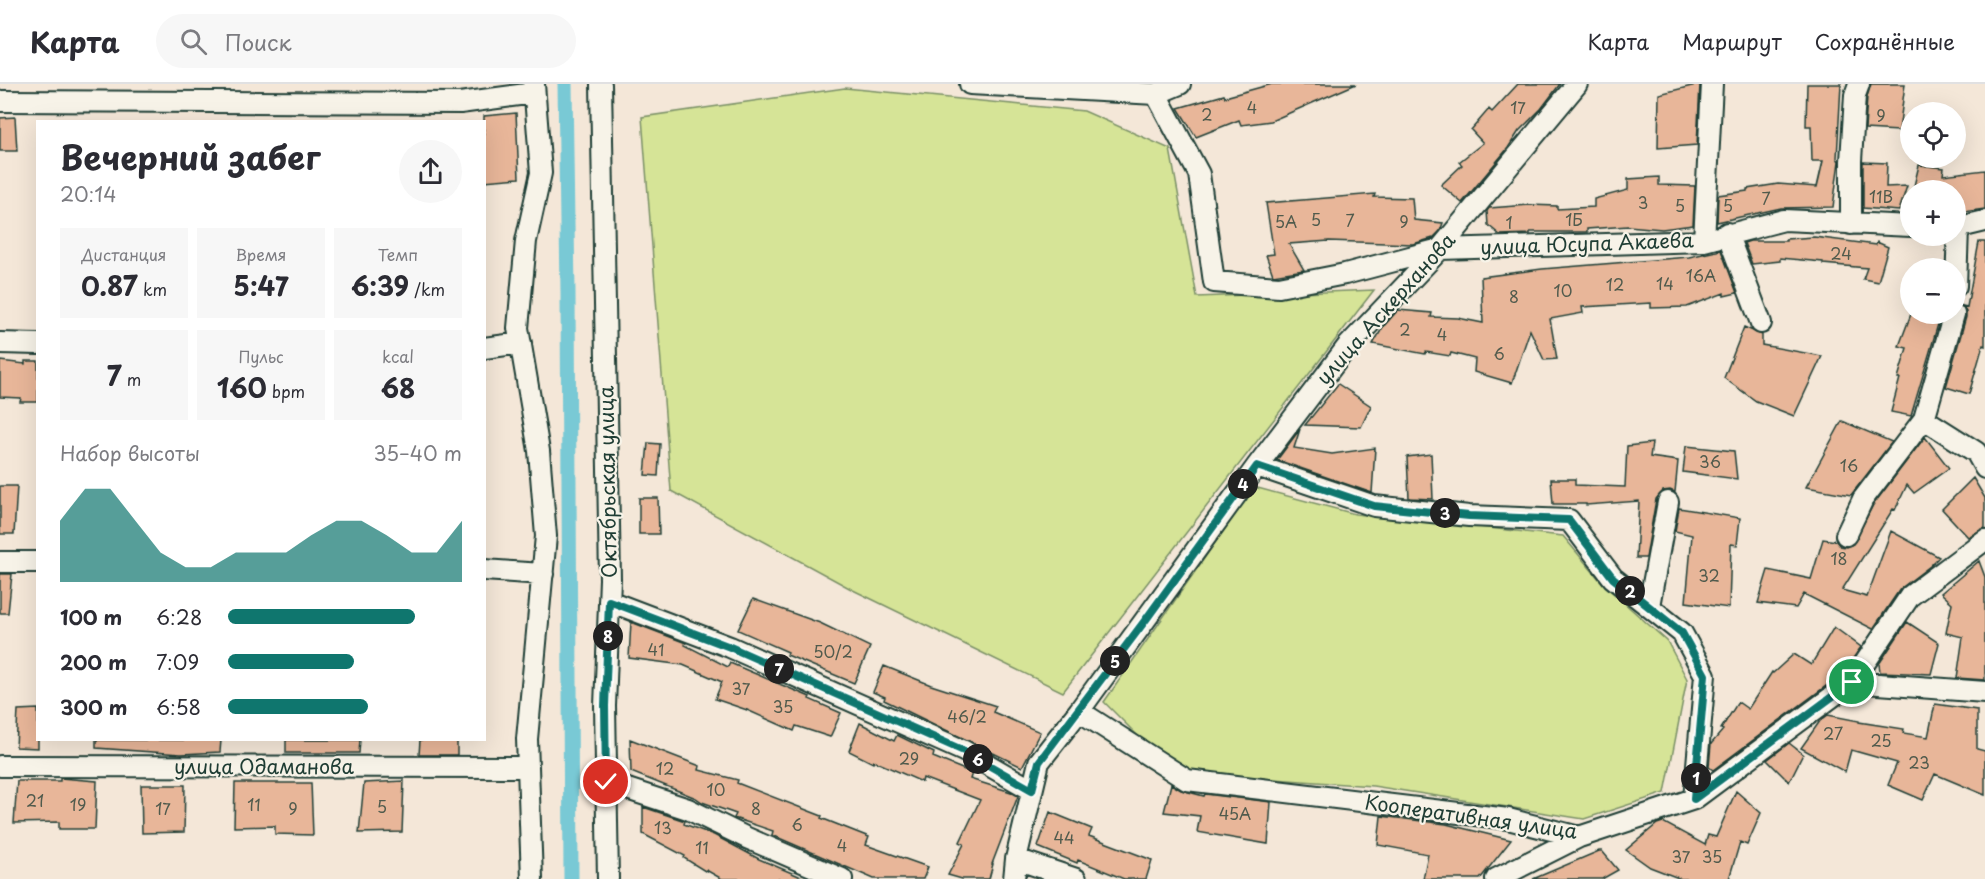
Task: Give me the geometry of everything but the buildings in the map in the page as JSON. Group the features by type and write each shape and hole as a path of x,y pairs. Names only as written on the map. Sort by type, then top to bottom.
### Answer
{"street":[{"path":"970,84 1156,94 1180,84"},
{"name":"улица Аскерханова","path":"1014,879 1016,859 1039,762 1079,711 1347,346 1440,249 1577,84"},
{"path":"1704,241 1712,84"},
{"path":"1851,224 1851,161 1855,95 1859,84"},
{"name":"Октябрьская улица","path":"605,85 609,601 605,706 608,879"},
{"path":"0,101 460,103 534,89 541,173 526,241 518,328 539,451 546,536 527,739 532,879"},
{"name":"улица Юсупа Акаева","path":"1156,94 1199,174 1214,282 1278,287 1345,274 1440,249 1704,241 1727,233 1784,220 1900,226"},
{"path":"1966,226 1985,221"},
{"path":"1727,233 1761,323"},
{"path":"1846,535 1863,499 1924,419 1951,324"},
{"path":"486,348 521,343"},
{"path":"0,344 36,344"},
{"path":"1924,419 1976,452 1985,468"},
{"path":"1257,466 1374,506 1469,516 1569,520 1613,578 1682,633 1705,675 1694,799"},
{"path":"1649,606 1668,502"},
{"name":"Кооперативная улица","path":"1079,711 1187,780 1508,819 1579,837 1694,799 1852,682 1910,596 1985,540"},
{"path":"0,562 36,562"},
{"path":"486,570 543,574"},
{"path":"609,601 751,656 964,751 1032,790"},
{"path":"1852,682 1985,692"},
{"name":"улица Одаманова","path":"0,766 528,767"},
{"path":"606,782 688,809 747,838 842,879"},
{"path":"1496,879 1579,837"},
{"path":"1016,859 1076,879"}],"green space":[{"path":"845,88 1084,111 1170,149 1197,297 1374,290 1063,692 853,590 671,491 642,117"},
{"path":"1254,487 1355,514 1563,536 1604,585 1667,641 1687,679 1665,793 1584,819 1373,786 1174,772 1104,702"}],"waterway":[{"path":"565,84 571,879"}],"route":[{"path":"606,782 605,706 609,601 730,647 964,751 1032,790 1039,762 1079,711 1257,466 1374,506 1469,516 1569,520 1613,578 1682,633 1705,675 1694,799 1852,682"}]}
